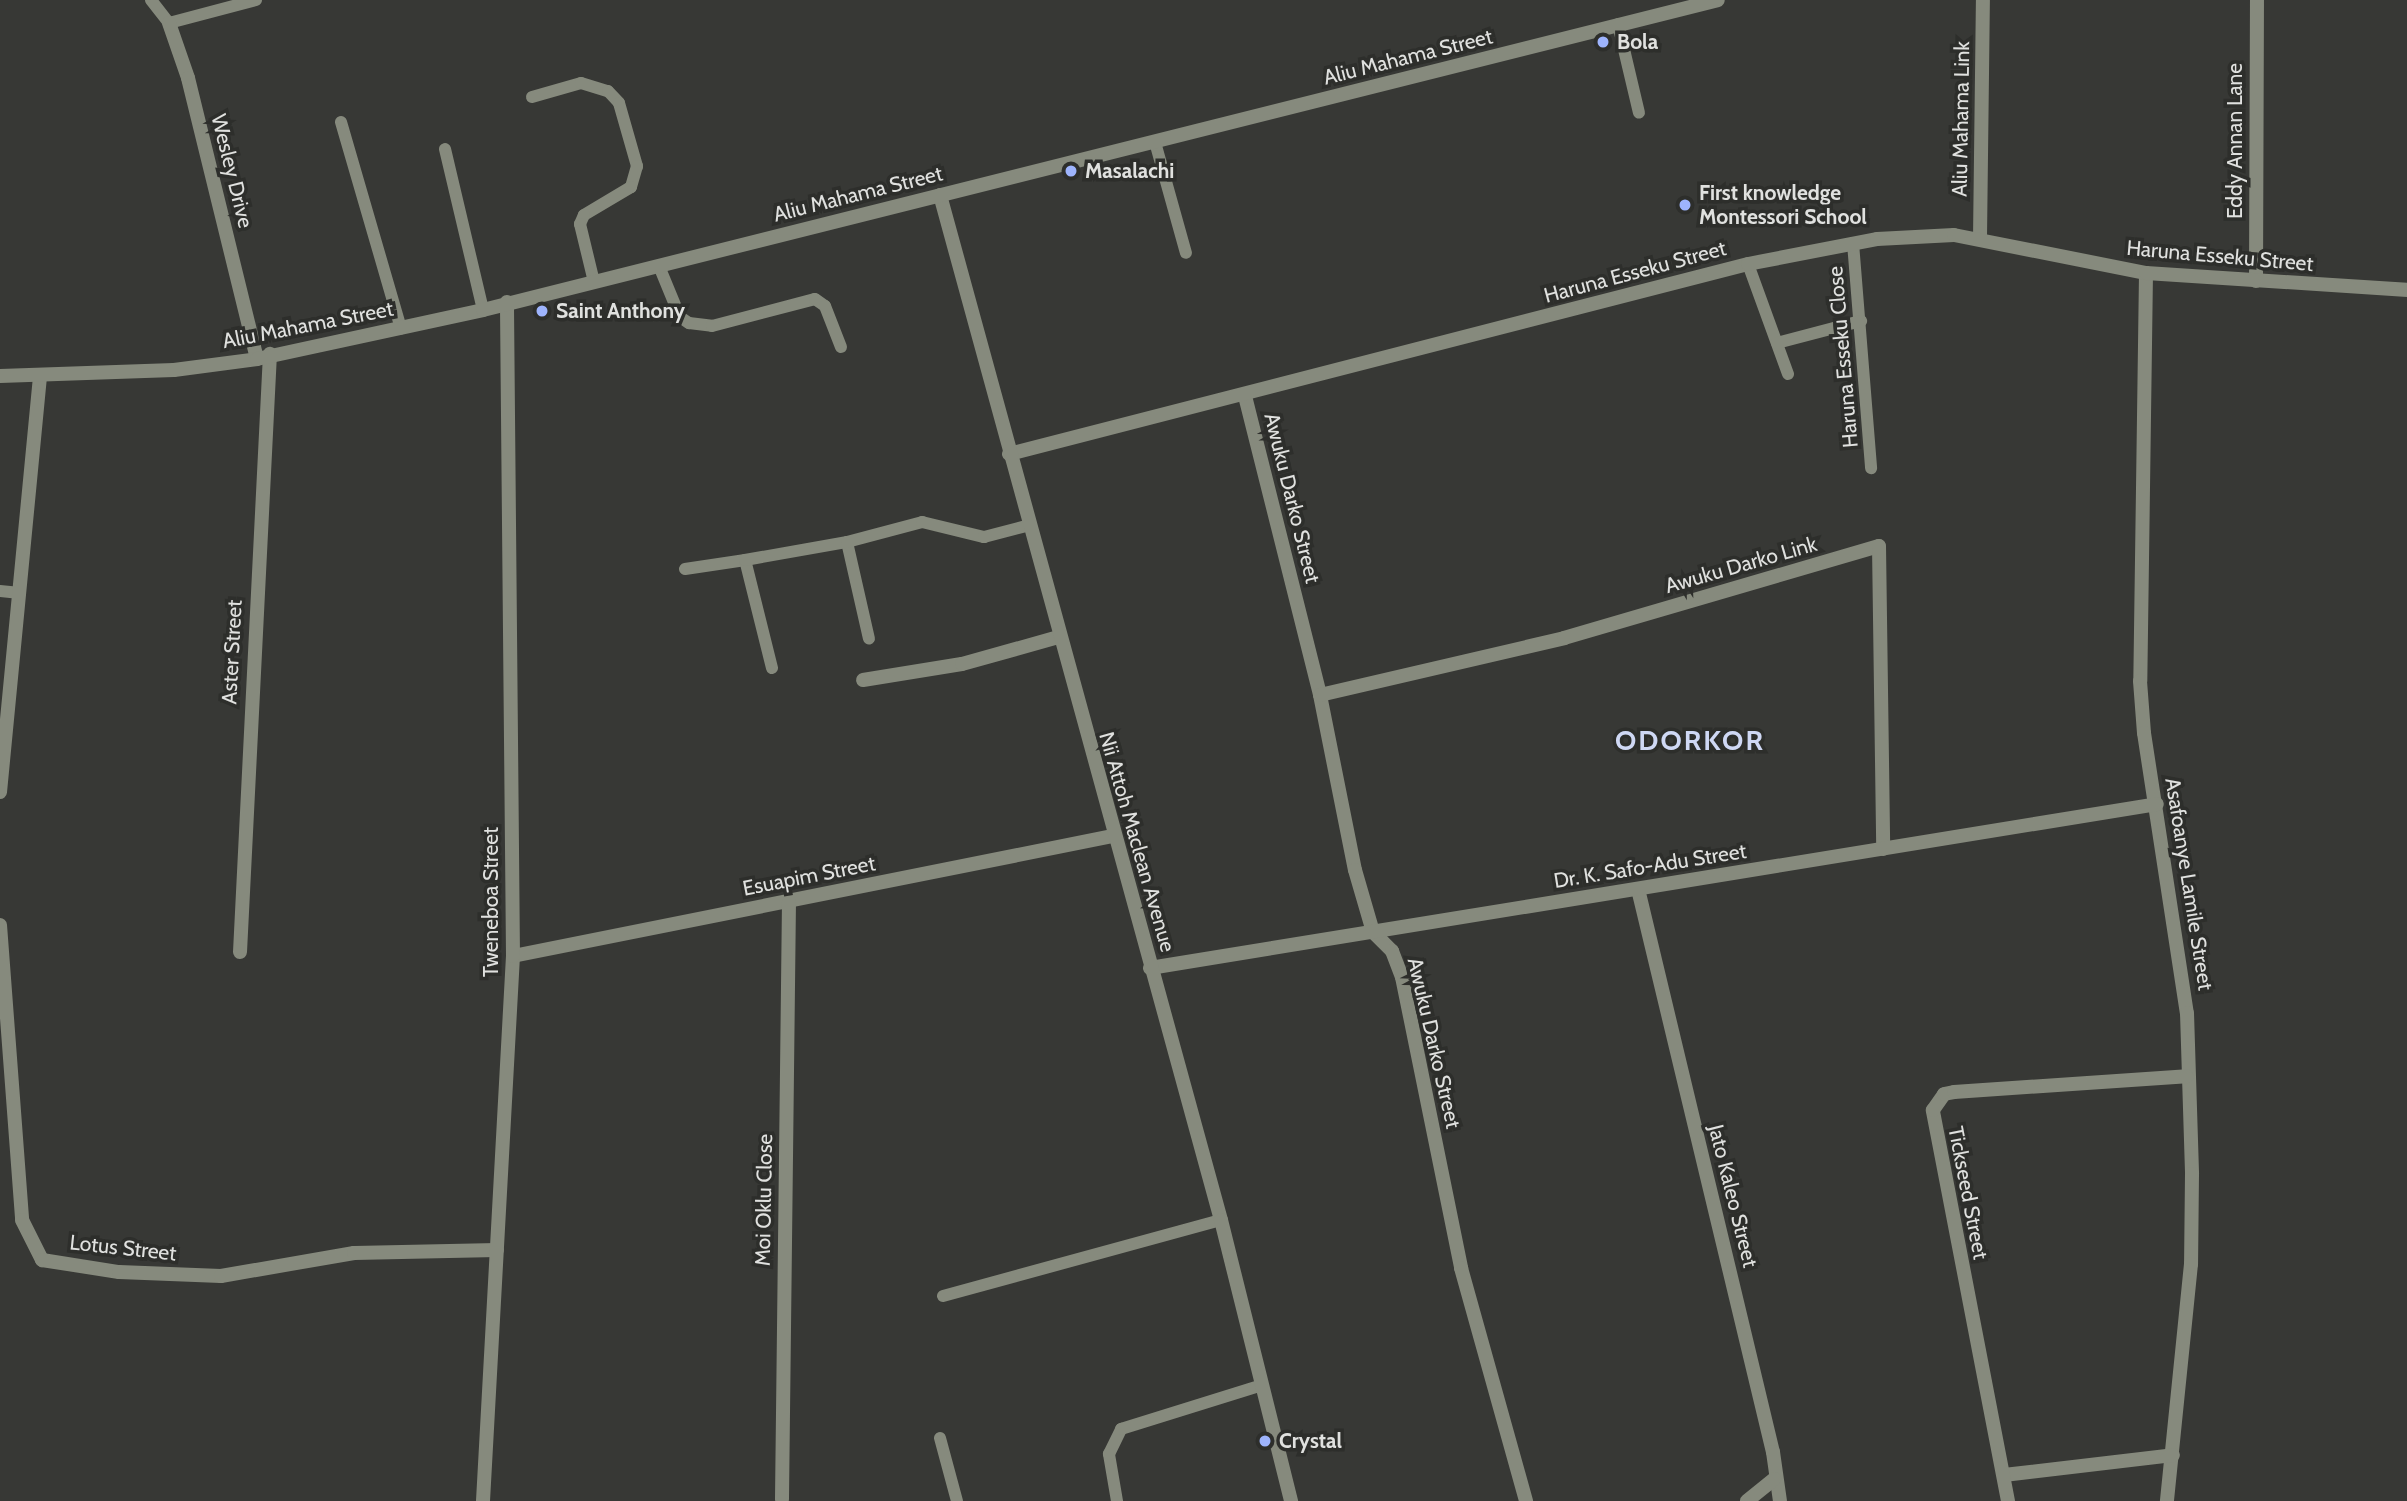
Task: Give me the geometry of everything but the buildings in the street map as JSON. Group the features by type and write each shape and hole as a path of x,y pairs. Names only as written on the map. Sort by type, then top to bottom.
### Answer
{"street":[{"name":"Aliu Mahama Street","path":"0,376 40,377 174,370 263,356 401,328 483,310 1155,142 1618,24 1678,4 1718,0"},
{"name":"Aliu Mahama Link","path":"1980,238 1983,0"},
{"name":"Eddy Annan Lane","path":"2256,281 2257,0"},
{"name":"Wesley Drive","path":"169,23 188,78 263,356"},
{"name":"Nii Attoh Maclean Avenue","path":"940,195 1113,836 1222,1220 1291,1501"},
{"name":"Haruna Esseku Street","path":"1009,454 1245,396 1748,264 1853,243 1917,236 1980,238 2040,255 2146,273 2407,290"},
{"name":"Asafoanye Lamile Street","path":"2146,273 2140,681 2187,1013 2191,1264 2167,1501"},
{"name":"Tweneboa Street","path":"482,1501 513,956 507,302"},
{"name":"Aster Street","path":"240,952 263,356"},
{"path":"0,792 40,377"},
{"name":"Awuku Darko Street","path":"1245,396 1320,695 1373,932 1392,951 1402,977 1461,1268 1525,1501"},
{"name":"Awuku Darko Link","path":"1320,695 1564,638 1879,546 1883,849"},
{"path":"863,680 962,664 1059,637"},
{"name":"Dr. K. Safo-Adu Street","path":"1150,968 2157,804"},
{"name":"Esuapim Street","path":"513,956 1113,836"},
{"name":"Jato Kaleo Street","path":"1638,889 1773,1452 1774,1479 1780,1501"},
{"name":"Moi Oklu Close","path":"782,1499 789,902"},
{"name":"Lotus Street","path":"0,925 22,1220 42,1260 119,1272 221,1276 354,1253 497,1250"},
{"name":"Tickseed Street","path":"2008,1501 1932,1121 1937,1101 1954,1092 2186,1076"},
{"path":"2004,1475 2173,1455"},
{"path":"1747,1501 1765,1491 1774,1479"}],"lane":[{"name":"Wesley Drive","path":"151,0 169,23"},
{"path":"169,23 256,0"},
{"path":"1618,24 1639,113"},
{"path":"532,97 581,83 608,91 619,103 637,166 631,187 584,215 580,224 594,282"},
{"path":"341,122 401,328"},
{"path":"1155,142 1186,253"},
{"path":"445,149 483,310"},
{"name":"Haruna Esseku Close","path":"1853,243 1871,468"},
{"path":"1748,264 1788,374"},
{"path":"659,266 680,317 689,323 712,326 815,299 825,306 841,347"},
{"path":"1777,344 1861,321"},
{"path":"685,569 847,542 922,522 984,537 1030,525"},
{"path":"847,542 869,639"},
{"path":"745,560 772,668"},
{"path":"0,592 20,593"},
{"path":"943,1296 1222,1220"},
{"path":"1117,1501 1109,1454 1121,1429 1262,1385"},
{"path":"940,1438 957,1501"}],"place":[{"name":"Bola","path":"1603,42"},
{"name":"Masalachi","path":"1071,171"},
{"name":"First knowledge Montessori School","path":"1685,205"},
{"name":"Saint Anthony","path":"542,311"},
{"name":"Crystal","path":"1265,1441"}],"district":[{"name":"ODORKOR","path":"1690,740"}]}
